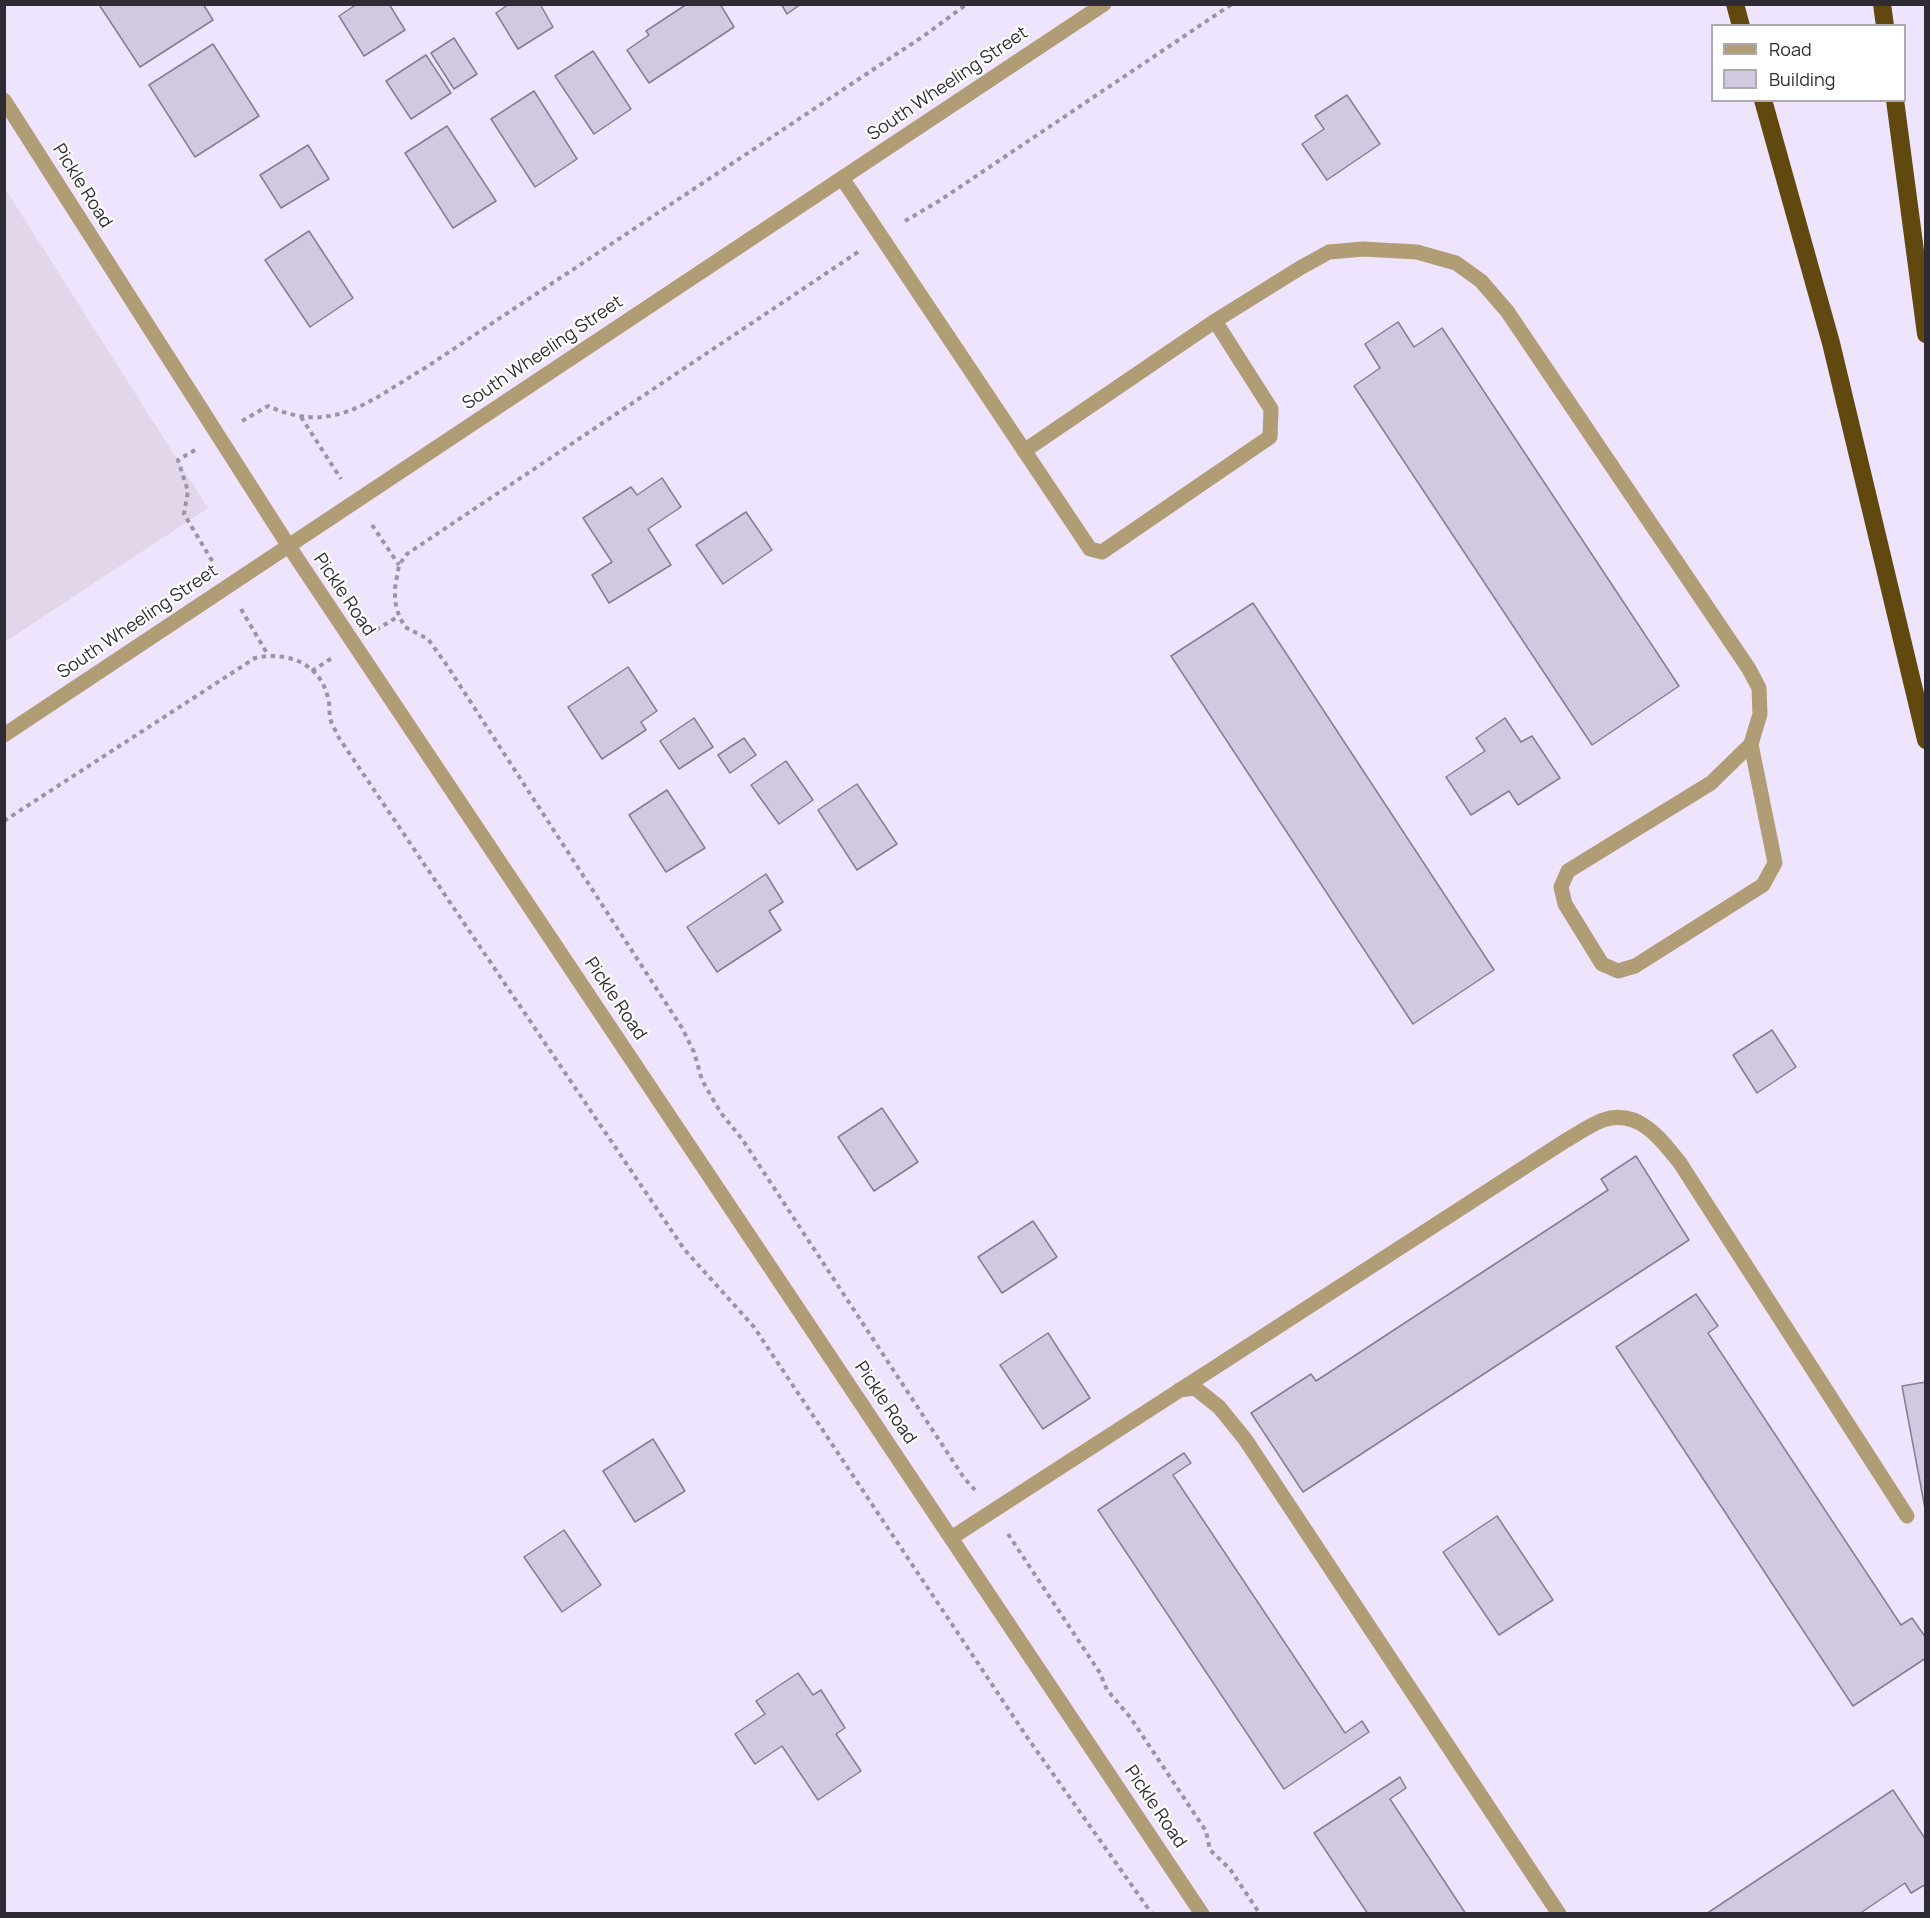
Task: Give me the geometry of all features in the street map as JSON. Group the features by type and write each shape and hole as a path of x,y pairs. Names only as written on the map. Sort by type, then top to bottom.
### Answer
{"highway":[{"path":"1736,4 1741,24"},
{"path":"1882,4 1885,24"},
{"path":"1764,102 1831,344 1926,740"},
{"path":"1895,102 1926,334"}],"street":[{"name":"South Wheeling Street","path":"4,735 1104,4"},
{"name":"Pickle Road","path":"4,100 288,545 1202,1914"},
{"path":"842,178 1090,549 1102,552 1270,437 1271,409 1215,321"},
{"path":"1024,450 1215,321 1329,252 1363,249 1417,252 1456,263 1481,281 1507,311 1749,669 1759,688 1760,714 1751,744 1774,863 1763,885 1635,966 1618,971 1602,964 1565,904 1561,887 1568,871 1711,783 1751,744"},
{"path":"951,1538 1565,1141 1603,1120 1624,1118 1634,1119 1644,1126 1660,1139 1680,1163 1907,1516"},
{"path":"1179,1390 1195,1388 1219,1407 1245,1439 1559,1914"}],"path":[{"path":"268,655 184,514 188,491 178,460 268,406 300,417 316,419 334,417 364,404 425,368 925,35 967,4"},
{"path":"895,228 939,201 1232,4"},
{"path":"866,247 407,554 399,565 395,601 405,627 428,639 453,674 682,1028 694,1052 702,1080 721,1113 742,1139 964,1478 980,1496"},
{"path":"4,821 255,658 282,655 303,662 318,678 328,696 329,715 339,738 684,1249 754,1327 1027,1737 1152,1914"},
{"path":"1003,1527 1100,1673 1107,1690 1130,1717 1206,1831 1210,1850 1230,1869 1260,1914"}],"shaded area":[{"path":"4,187 208,508 5,642 4,642"}],"building":[{"path":"102,4 203,4 213,20 140,67 100,6"},
{"path":"357,4 389,4 405,30 364,56 339,16"},
{"path":"509,4 540,4 553,27 518,49 496,13"},
{"path":"687,4 720,4 734,27 649,83 627,50 649,35 646,31"},
{"path":"781,4 801,4 787,14"},
{"path":"454,38 477,74 454,89 431,53"},
{"path":"213,44 259,116 195,157 149,85"},
{"path":"593,51 631,109 594,134 555,76"},
{"path":"426,55 451,93 411,119 386,81"},
{"path":"534,91 577,159 535,187 491,119"},
{"path":"1347,95 1380,144 1327,180 1302,144 1324,129 1315,116"},
{"path":"447,126 496,201 453,228 405,153"},
{"path":"308,145 329,179 281,208 260,175"},
{"path":"309,231 353,298 310,327 265,260"},
{"path":"1398,322 1414,347 1442,328 1679,686 1592,745 1354,386 1380,368 1365,344"},
{"path":"662,478 681,507 648,529 671,565 609,603 592,575 612,562 583,518 631,487 637,495"},
{"path":"746,512 772,550 723,584 696,545"},
{"path":"1253,603 1494,970 1413,1024 1171,656"},
{"path":"628,667 657,711 641,722 646,730 602,759 568,707"},
{"path":"694,718 713,747 679,769 660,741"},
{"path":"1505,718 1521,742 1532,736 1560,778 1518,805 1509,791 1471,815 1446,777 1485,751 1476,738"},
{"path":"744,738 756,755 730,773 718,755"},
{"path":"786,761 813,800 779,824 751,785"},
{"path":"857,784 897,844 857,870 818,810"},
{"path":"667,790 705,848 666,872 629,815"},
{"path":"766,874 783,902 769,911 781,930 717,972 687,927"},
{"path":"1772,1030 1796,1067 1757,1093 1733,1055"},
{"path":"882,1108 918,1162 874,1191 838,1137"},
{"path":"1636,1156 1689,1240 1303,1492 1251,1413 1311,1374 1316,1381 1608,1190 1601,1179"},
{"path":"1033,1221 1057,1257 1002,1293 978,1257"},
{"path":"1696,1294 1718,1326 1708,1333 1901,1625 1912,1618 1926,1638 1926,1658 1853,1706 1616,1347"},
{"path":"1048,1333 1090,1398 1043,1429 1000,1365"},
{"path":"1926,1382 1926,1514 1902,1386"},
{"path":"653,1439 685,1491 635,1522 603,1471"},
{"path":"1184,1453 1191,1463 1173,1475 1345,1733 1362,1721 1369,1732 1284,1789 1098,1510"},
{"path":"1497,1516 1553,1600 1499,1635 1443,1552"},
{"path":"564,1530 601,1585 562,1612 524,1557"},
{"path":"798,1673 813,1695 821,1690 845,1728 836,1734 861,1771 818,1800 782,1746 755,1764 735,1734 765,1714 756,1701"},
{"path":"1400,1777 1406,1788 1390,1799 1466,1914 1368,1914 1314,1833"},
{"path":"1893,1790 1926,1840 1926,1884 1911,1893 1905,1883 1859,1914 1706,1914"}]}
